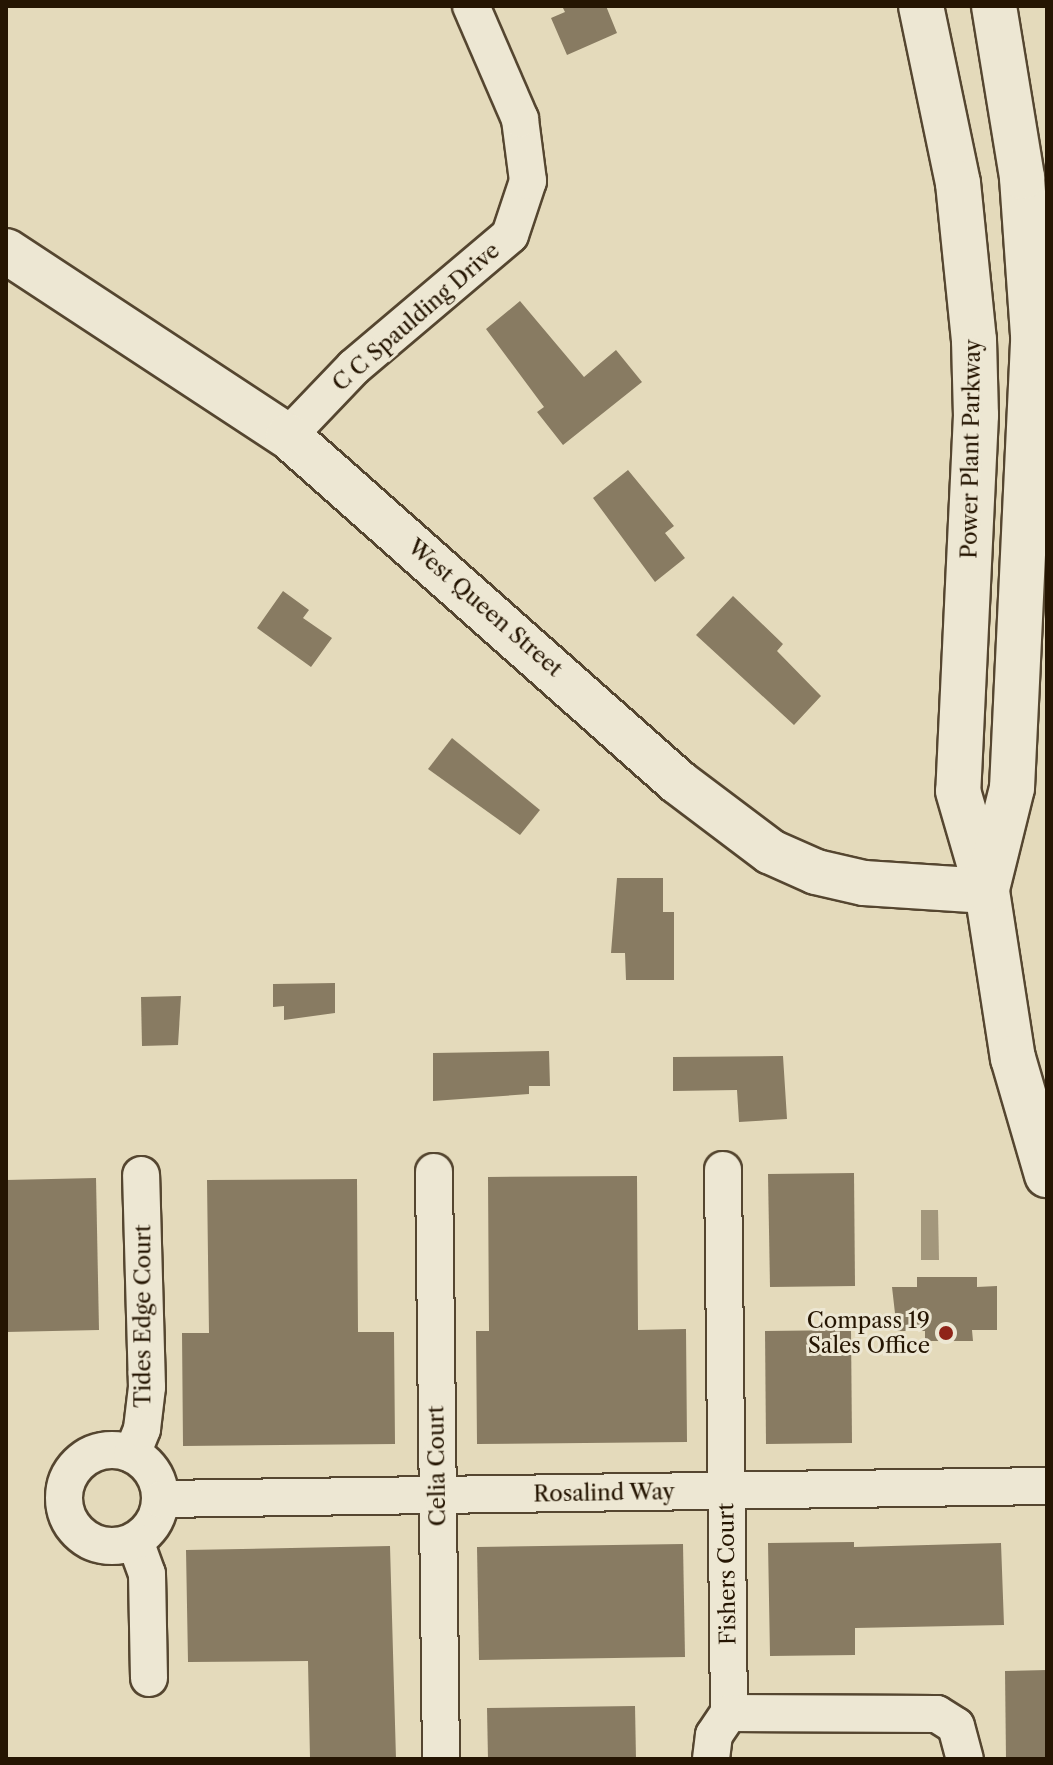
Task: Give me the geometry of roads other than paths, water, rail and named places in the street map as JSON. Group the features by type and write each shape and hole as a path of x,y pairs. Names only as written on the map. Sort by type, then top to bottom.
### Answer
{"main road":[{"name":"Power Plant Parkway","path":"921,6 958,183 966,242 976,415 958,791 987,891 1013,1058 1047,1175"},
{"name":"Power Plant Parkway","path":"987,891 1012,788 1037,235 1034,176 994,6"},
{"path":"958,183 1034,176"},
{"path":"966,242 1037,235"},
{"name":"West Queen Street","path":"6,251 288,436 678,782 771,852 816,872 864,883 987,891"},
{"path":"1022,590 1047,528"}],"street":[{"name":"C C Spaulding Drive","path":"288,436 354,367 510,235 528,181 520,119 471,6"},
{"name":"Fishers Court","path":"723,1170 729,1713"},
{"name":"Celia Court","path":"434,1172 441,1759"},
{"name":"Tides Edge Court","path":"132,1454 142,1429 147,1387 141,1175"},
{"path":"102,1451 132,1454 153,1472 161,1499 154,1524 135,1541 106,1546 91,1542 70,1522 64,1507 64,1492 76,1465 102,1451"},
{"name":"Rosalind Way","path":"161,1499 1047,1486"},
{"path":"135,1541 147,1574 149,1678"},
{"path":"711,1759 714,1735 729,1713 937,1714 956,1726 965,1759"}],"place":[{"name":"Compass 19 Sales Office","path":"946,1333"}]}
